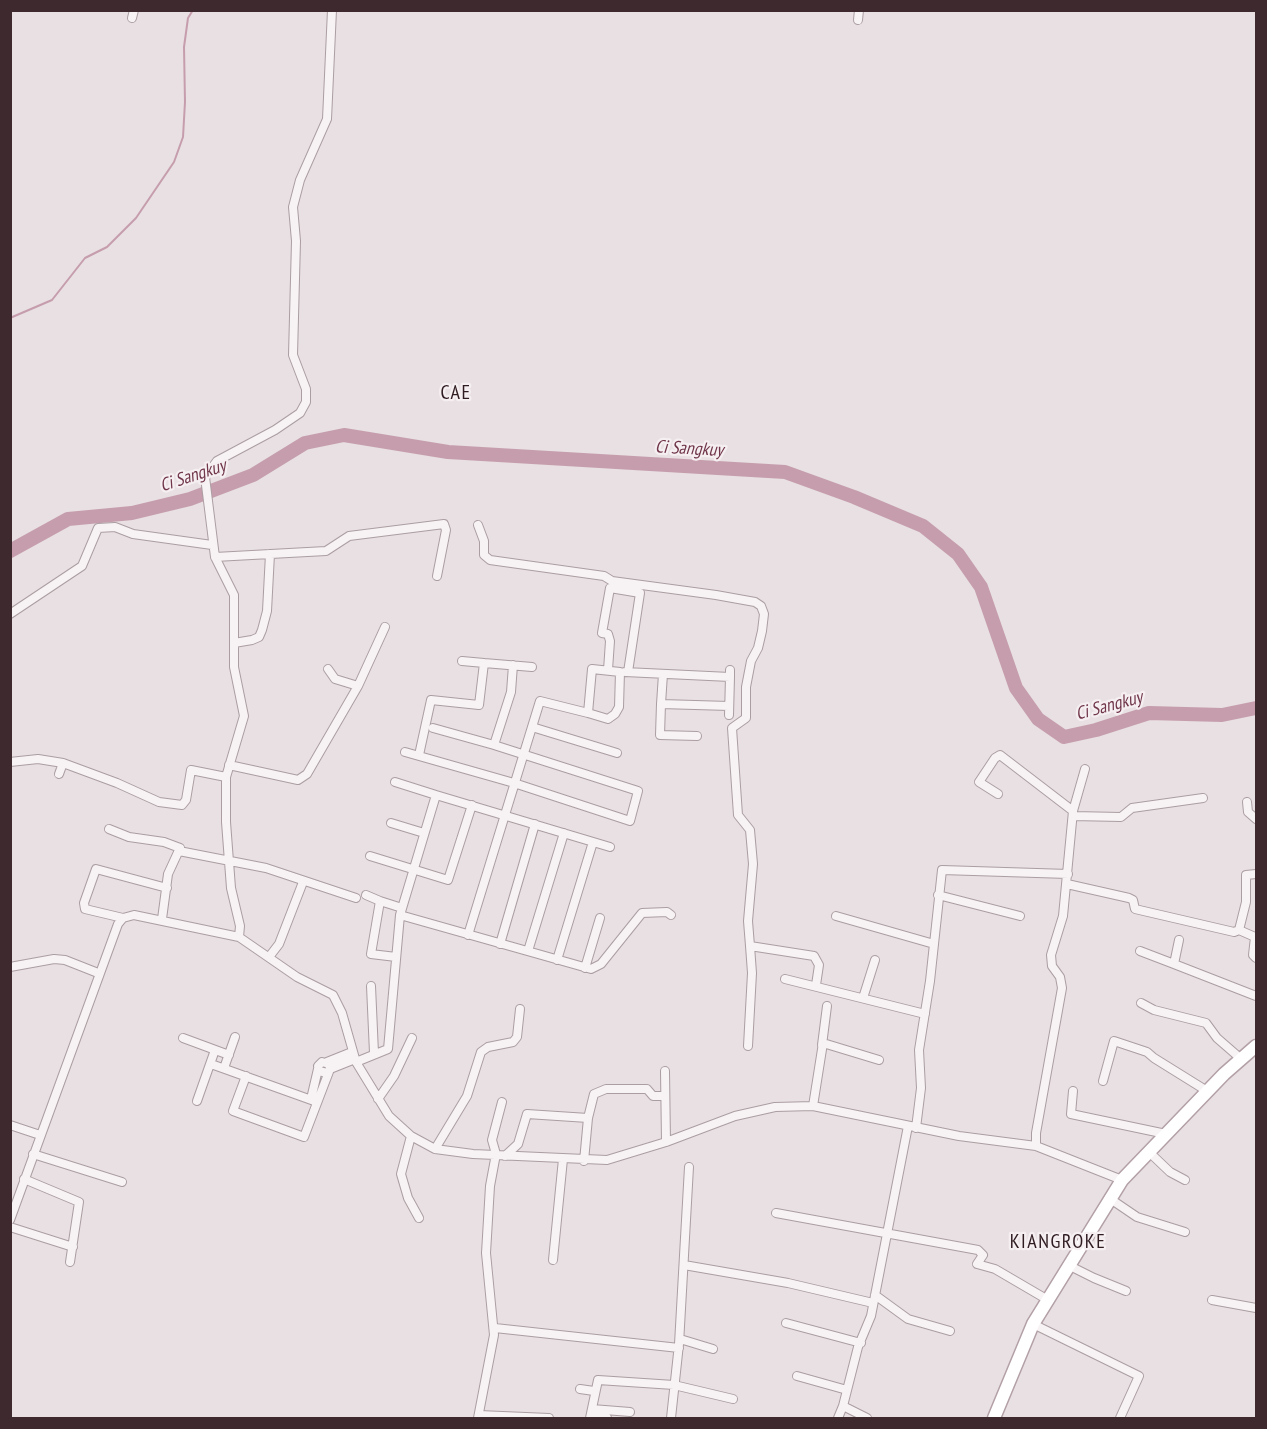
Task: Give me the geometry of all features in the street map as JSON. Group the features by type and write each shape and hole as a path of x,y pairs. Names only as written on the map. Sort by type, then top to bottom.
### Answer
{"main road":[{"path":"994,1419 1033,1324 1109,1198 1122,1180 1207,1091 1240,1058 1257,1046"}],"street":[{"path":"239,938 229,861 226,777 244,716 234,667 234,595 215,557 212,545 205,477 217,461 275,430 300,413 306,402 306,389 293,355 296,241 293,207 300,180 327,119 332,10"},
{"path":"858,20 859,10"},
{"path":"215,557 326,551 349,536 444,524 446,530 437,576"},
{"path":"478,525 484,541 484,555 490,560 604,576 612,581 716,595 755,602 761,606 764,614 758,648 749,670 746,718 732,728 738,815 750,830 753,879 750,905 752,973 748,1046"},
{"path":"10,614 82,566 98,528 116,527 134,534 212,545"},
{"path":"234,643 259,637 262,630 267,611 270,554"},
{"path":"468,935 540,701 608,718 615,714 619,707 640,593 610,588 602,633 608,634 610,641 608,670"},
{"path":"229,765 298,780 303,777 318,758 358,686 385,627"},
{"path":"462,661 532,667"},
{"path":"419,755 431,700 479,705 484,663"},
{"path":"494,745 511,692 513,666"},
{"path":"328,669 335,679 358,686"},
{"path":"588,713 592,669 663,674 730,674 729,715"},
{"path":"663,674 660,735 698,736"},
{"path":"661,704 729,706"},
{"path":"405,752 514,783 630,821 638,791 433,728"},
{"path":"532,728 617,753"},
{"path":"998,794 979,782 995,758 1000,755 1073,813 1121,817 1132,808 1203,798"},
{"path":"10,762 38,759 63,763 164,803 185,803 191,770 226,777"},
{"path":"58,774 63,763"},
{"path":"1036,1146 1036,1133 1062,988 1060,977 1052,966 1051,955 1063,915 1073,813 1085,769"},
{"path":"395,782 610,847"},
{"path":"246,1076 233,1111 304,1137 314,1100 319,1064 328,1068 388,1049 401,912 436,795"},
{"path":"1247,802 1248,812 1257,819"},
{"path":"369,856 448,880 472,806"},
{"path":"391,822 424,833"},
{"path":"500,944 535,824"},
{"path":"109,829 132,838 164,842 180,847 170,868 162,919"},
{"path":"528,951 564,833"},
{"path":"557,960 593,842"},
{"path":"179,851 266,868 356,898"},
{"path":"167,888 96,868 84,903 85,909 123,918 134,915 162,919 239,938 297,977 333,995 342,1013 354,1058 378,1099 397,1126 435,1149 563,1160 621,1158 735,1116 775,1107 813,1106 853,1112 912,1127 1036,1146 1122,1180"},
{"path":"838,1419 874,1299 885,1233 921,1088 918,1064 934,944 940,873 945,868 1068,874"},
{"path":"1239,930 1246,902 1246,875 1256,874"},
{"path":"269,957 279,944 303,882"},
{"path":"1067,884 1129,898 1133,900 1134,908 1142,911 1214,929 1233,932 1239,930 1255,938 1253,955 1257,958"},
{"path":"366,895 401,912 468,935 591,969 601,963 642,913 667,912 671,915"},
{"path":"938,895 1020,916"},
{"path":"380,901 371,954 396,957"},
{"path":"836,916 934,944"},
{"path":"10,1220 98,973 118,924 123,918"},
{"path":"585,968 600,918"},
{"path":"1174,964 1179,940"},
{"path":"750,946 814,956 819,964 816,985"},
{"path":"1140,951 1257,996"},
{"path":"10,967 54,959 65,960 98,973"},
{"path":"863,998 875,960"},
{"path":"784,979 816,985 925,1014"},
{"path":"370,986 374,1053"},
{"path":"1142,1004 1154,1010 1206,1023 1217,1038 1240,1058"},
{"path":"813,1106 827,1006"},
{"path":"435,1149 467,1096 481,1052 488,1047 513,1042 518,1037 520,1009"},
{"path":"224,1068 235,1037"},
{"path":"183,1038 229,1055"},
{"path":"378,1099 394,1076 412,1038"},
{"path":"1103,1081 1114,1041 1147,1052 1207,1091"},
{"path":"822,1045 826,1042 879,1060"},
{"path":"197,1101 215,1050"},
{"path":"210,1064 314,1100"},
{"path":"314,1100 328,1068"},
{"path":"665,1071 666,1142"},
{"path":"584,1161 588,1118 594,1094 601,1090 647,1089 652,1096 665,1096"},
{"path":"1073,1091 1071,1114 1166,1134"},
{"path":"502,1102 492,1140 496,1154 490,1186 486,1253 495,1328 478,1417 549,1419"},
{"path":"505,1156 518,1144 527,1114 588,1118"},
{"path":"10,1125 40,1135"},
{"path":"411,1136 401,1174 408,1198 420,1218"},
{"path":"1149,1152 1170,1172 1185,1180"},
{"path":"33,1154 122,1182"},
{"path":"553,1260 563,1160"},
{"path":"671,1419 680,1339 688,1167"},
{"path":"24,1179 79,1202 70,1262"},
{"path":"1109,1198 1137,1217 1185,1232"},
{"path":"776,1213 978,1250 983,1255 977,1264 995,1269 1048,1300"},
{"path":"10,1227 73,1247"},
{"path":"684,1265 874,1299 908,1319 950,1331"},
{"path":"1068,1265 1126,1291"},
{"path":"1212,1300 1257,1308"},
{"path":"786,1323 861,1343"},
{"path":"1033,1324 1139,1376 1120,1419"},
{"path":"495,1328 679,1348"},
{"path":"680,1339 713,1349"},
{"path":"797,1376 847,1390"},
{"path":"591,1415 598,1380 674,1385 733,1399"},
{"path":"580,1389 594,1391"},
{"path":"843,1406 867,1419"},
{"path":"591,1415 630,1412"},
{"path":"591,1415 607,1419"}],"waterway":[{"path":"10,318 52,300 85,258 107,247 136,218 174,162 183,137 184,47 188,18 193,10"},
{"name":"Ci Sangkuy","path":"10,551 68,519 132,513 190,499 253,475 305,443 344,435 448,452 785,472 854,497 923,526 958,554 981,587 1016,688 1038,719 1064,737 1096,730 1149,713 1222,715 1256,708"}],"district":[{"name":"CAE","path":"456,393"},
{"name":"KIANGROKE","path":"1058,1242"}]}
